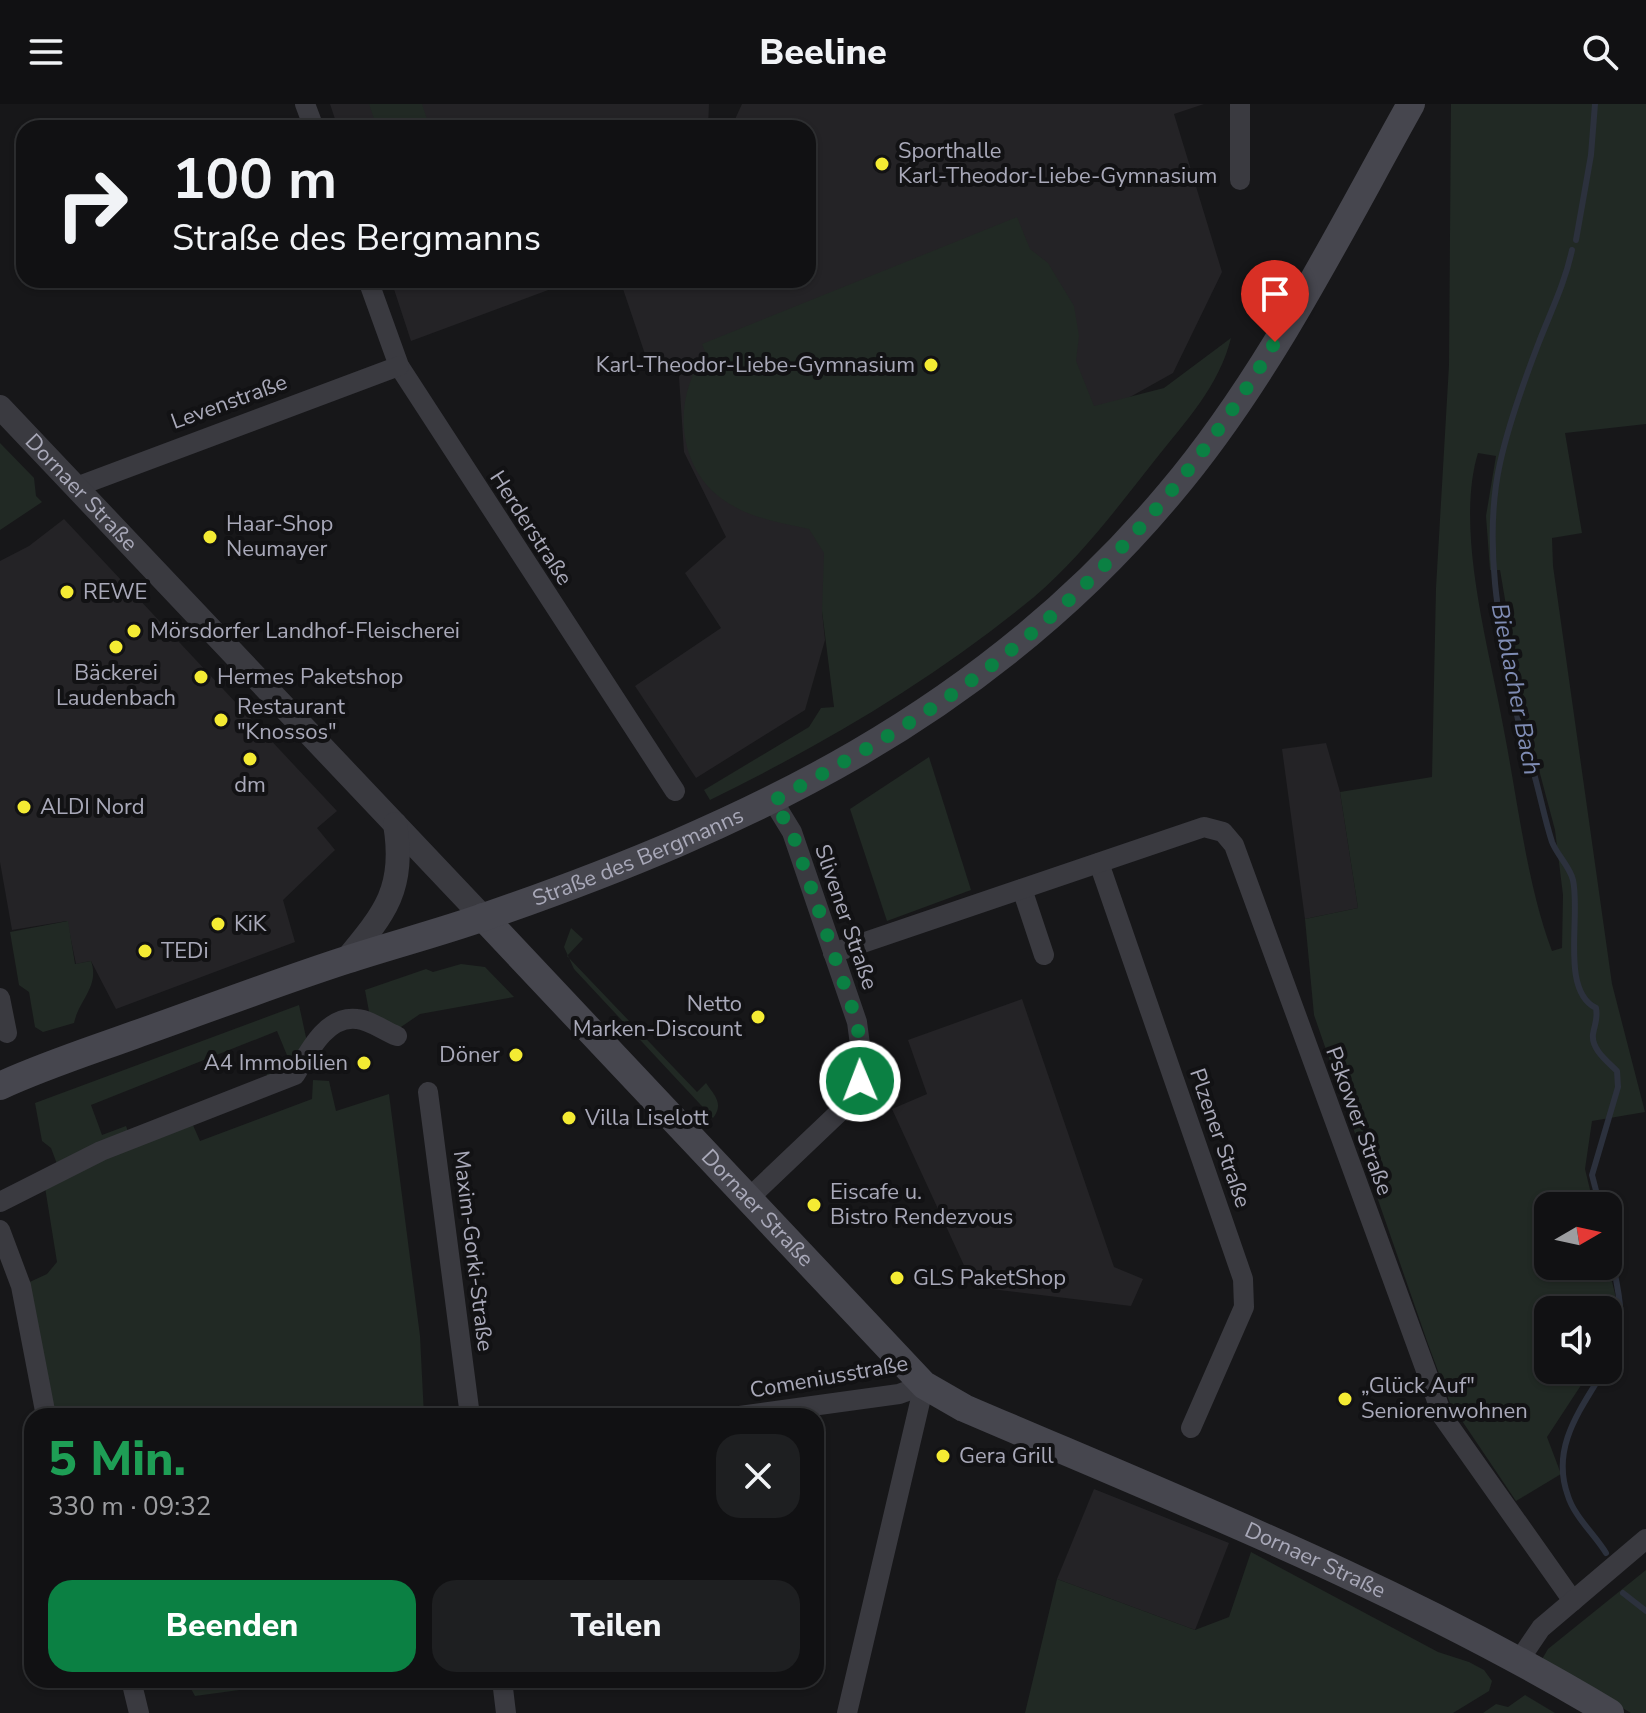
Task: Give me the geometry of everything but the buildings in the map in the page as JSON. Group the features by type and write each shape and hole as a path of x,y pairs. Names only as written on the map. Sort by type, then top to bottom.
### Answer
{"main road":[{"name":"Straße des Bergmanns","path":"0,1086 346,960 483,917 695,837 780,813 963,687 1055,612 1171,492 1254,377 1411,104"},
{"name":"Dornaer Straße","path":"483,917 924,1385 964,1408 1264,1537 1520,1659 1610,1713"}],"street":[{"path":"1240,104 1240,180"},
{"name":"Herderstraße","path":"371,288 399,366 675,791"},
{"name":"Levenstraße","path":"76,487 399,366"},
{"name":"Dornaer Straße","path":"0,407 483,917"},
{"name":"Slivener Straße","path":"749,1198 851,1101 860,1081 862,1060 857,1022 780,813"},
{"path":"346,960 388,906 396,885 399,865 395,824"},
{"name":"Pskower Straße","path":"833,953 1204,827 1223,832 1234,845 1443,1417 1573,1601"},
{"name":"Plzener Straße","path":"1099,863 1243,1279 1244,1307 1191,1428"},
{"path":"1022,889 1044,955"},
{"path":"0,998 7,1033"},
{"path":"0,1202 101,1151 295,1075 309,1051 333,1023 355,1018 397,1036"},
{"name":"Maxim-Gorki-Straße","path":"428,1092 469,1408"},
{"path":"0,1230 21,1286 44,1408"},
{"path":"847,1713 924,1385"},
{"name":"Comeniusstraße","path":"797,1408 899,1394 924,1385"},
{"path":"1520,1659 1541,1628 1646,1539"},
{"path":"133,1688 139,1713"},
{"path":"503,1688 506,1713"}],"shaded area":[{"path":"330,104 709,104 708,120 335,120"},
{"path":"369,104 422,104 427,120 374,120"},
{"name":"Karl-Theodor-Liebe-Gymnasium","path":"742,104 1204,104 1174,114 1222,272 1173,373 1130,397 822,611 825,640 805,710 696,778 635,686 721,628 685,573 726,537 684,452 679,377 690,357 651,372 623,288 816,288 816,120 735,120"},
{"path":"1451,104 1646,104 1646,424 1565,433 1582,533 1552,538 1553,566 1612,984 1645,1112 1592,1121 1585,1169 1591,1192 1534,1192 1534,1280 1612,1280 1615,1296 1534,1296 1534,1384 1582,1384 1547,1437 1561,1474 1516,1501 1450,1403 1428,1344 1314,1015 1305,919 1358,908 1340,792 1432,777 1436,588 1449,365","holes":["1478,453 1496,456 1486,516 1490,570 1500,570 1525,717 1555,830 1563,895 1562,948 1552,951 1536,900 1524,845 1477,593 1470,519"]},
{"path":"1017,217 1030,249 1048,263 1074,306 1079,336 1076,361 1094,406 1164,388 1231,338 1218,372 1190,417 1112,514 1067,566 1034,597 958,655 878,708 710,800 704,790 809,727 821,708 834,707 822,611 824,553 809,529 761,518 727,502 703,480 693,464 684,426 684,407 688,388 706,354 702,344"},
{"path":"394,288 553,288 411,341"},
{"path":"0,443 34,478 36,496 42,502 0,530"},
{"path":"64,519 337,811 317,828 335,850 283,900 295,942 116,1009 91,961 76,964 67,921 12,930 0,862 0,561 29,546"},
{"path":"1326,743 1340,792 1358,908 1305,919 1282,749"},
{"path":"929,757 971,890 887,921 850,809"},
{"path":"68,921 75,964 91,961 93,978 74,1023 43,1032 35,1027 29,992 19,985 10,932"},
{"path":"571,928 583,939 568,955 564,947"},
{"path":"569,958 697,1092 706,1083 718,1104 713,1118 574,969"},
{"path":"461,964 485,967 514,997 420,1014 398,1029 371,1022 365,990 426,969 433,972"},
{"path":"1022,999 1114,1267 1143,1279 1131,1306 974,1287 892,1109 927,1094 908,1040"},
{"path":"299,1005 309,1051 271,1085 265,1070 289,1060 277,1031 91,1105 102,1135 126,1126 129,1134 57,1164 51,1148 42,1141 35,1103"},
{"path":"313,1080 329,1081 336,1111 389,1094 420,1336 424,1408 44,1408 21,1286 47,1274 57,1262 44,1181 192,1123 200,1141 312,1099"},
{"path":"1094,1489 1229,1543 1195,1630 1057,1579"},
{"path":"1251,1552 1438,1652 1484,1670 1492,1681 1489,1691 1453,1713 1025,1713 1057,1579 1195,1630 1229,1617"},
{"path":"1646,1570 1646,1713 1631,1713 1541,1661 1548,1649"},
{"path":"190,1688 254,1688 195,1696"},
{"path":"1525,1695 1555,1713 1483,1713 1496,1704 1508,1707"}],"waterway":[{"name":"Bieblacher Bach","path":"1576,240 1591,155 1595,104"},
{"name":"Bieblacher Bach","path":"1572,250 1508,432 1500,463 1493,532 1497,602 1522,740 1552,842 1573,880 1578,986 1585,999 1596,1008 1594,1045 1617,1071 1618,1087 1592,1175 1596,1192"},
{"name":"Bieblacher Bach","path":"1616,1280 1619,1296"},
{"name":"Bieblacher Bach","path":"1596,1384 1565,1445 1563,1478 1571,1503 1606,1553"},
{"name":"Bieblacher Bach","path":"1623,1593 1646,1611"}],"place":[{"name":"Sporthalle Karl-Theodor-Liebe-Gymnasium","path":"882,164"},
{"name":"Karl-Theodor-Liebe-Gymnasium","path":"931,365"},
{"name":"Haar-Shop Neumayer","path":"210,537"},
{"name":"REWE","path":"67,592"},
{"name":"Mörsdorfer Landhof-Fleischerei","path":"134,631"},
{"name":"Bäckerei Laudenbach","path":"116,647"},
{"name":"Hermes Paketshop","path":"201,677"},
{"name":"Restaurant \"Knossos\"","path":"221,720"},
{"name":"dm","path":"250,759"},
{"name":"ALDI Nord","path":"24,807"},
{"name":"KiK","path":"218,924"},
{"name":"TEDi","path":"145,951"},
{"name":"Netto Marken-Discount","path":"758,1017"},
{"name":"Döner","path":"516,1055"},
{"name":"A4 Immobilien","path":"364,1063"},
{"name":"Villa Liselott","path":"569,1118"},
{"name":"Eiscafe u. Bistro Rendezvous","path":"814,1205"},
{"name":"GLS PaketShop","path":"897,1278"},
{"name":"„Glück Auf\" Seniorenwohnen","path":"1345,1399"},
{"name":"Gera Grill","path":"943,1456"}],"route":[{"path":"860,1081 862,1060 857,1022 792,832 773,801 885,739 963,687 1055,612 1171,492 1211,440 1275,342"}]}
